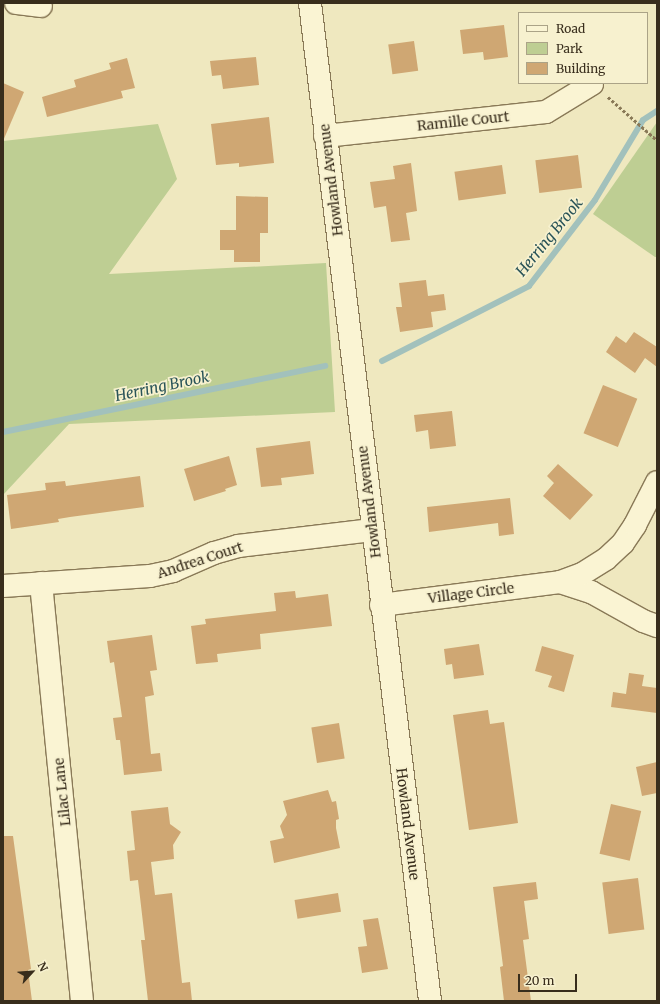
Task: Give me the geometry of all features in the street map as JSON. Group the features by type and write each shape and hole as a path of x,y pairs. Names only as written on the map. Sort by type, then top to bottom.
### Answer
{"street":[{"path":"16,3 41,6"},
{"name":"Howland Avenue","path":"310,3 381,605 430,1001"},
{"name":"Ramille Court","path":"325,136 546,112 592,84"},
{"path":"560,582 588,570 606,559 623,543 657,482"},
{"name":"Andrea Court","path":"3,586 150,576 173,571 214,553 238,546 372,530"},
{"path":"560,582 591,592 643,621 657,626"},
{"name":"Village Circle","path":"381,605 560,582"},
{"name":"Lilac Lane","path":"41,583 82,1001"}],"path":[{"path":"592,84 657,140"}],"green space":[{"path":"657,122 657,257 655,257 593,214"},
{"path":"158,124 177,179 109,274 326,263 335,412 69,424 3,495 3,141"}],"building":[{"path":"504,25 508,57 484,60 483,52 463,54 460,30"},
{"path":"414,41 418,71 392,74 388,45"},
{"path":"256,57 259,85 223,89 221,75 212,76 210,61"},
{"path":"127,58 135,88 121,91 123,98 47,117 42,97 76,87 74,80 111,69 109,63"},
{"path":"3,83 24,92 3,141"},
{"path":"269,117 274,163 239,167 239,163 216,165 211,124"},
{"path":"578,155 582,188 539,193 535,160"},
{"path":"411,163 417,211 406,213 410,240 391,242 386,206 374,208 370,182 395,179 393,166"},
{"path":"502,165 506,194 459,200 454,172"},
{"path":"236,196 268,197 268,233 260,233 260,262 234,262 234,250 220,250 220,230 236,230"},
{"path":"426,280 428,296 444,294 446,310 431,312 433,327 400,332 396,307 402,307 399,283"},
{"path":"634,332 657,347 657,367 645,358 635,373 606,352 616,336 626,343"},
{"path":"603,385 637,399 618,447 584,433"},
{"path":"452,411 456,446 430,449 428,430 416,432 414,415"},
{"path":"310,441 314,474 281,478 282,485 261,487 256,448"},
{"path":"229,456 237,485 225,489 226,491 194,501 184,469"},
{"path":"558,464 593,495 570,520 543,496 554,483 547,476"},
{"path":"140,476 144,507 70,517 58,519 59,522 11,529 7,495 46,490 45,483 65,481 66,486"},
{"path":"510,498 514,534 499,536 498,523 429,532 427,507"},
{"path":"295,591 296,598 328,594 332,626 260,634 261,649 217,654 218,662 196,664 191,626 206,624 205,619 276,611 274,593"},
{"path":"152,635 157,670 150,671 154,695 145,697 151,754 160,753 162,771 124,775 120,740 116,740 113,718 122,717 114,662 110,663 107,641"},
{"path":"479,644 484,675 454,679 452,664 446,665 444,649"},
{"path":"542,646 574,655 564,692 548,687 552,676 535,671"},
{"path":"629,673 644,675 642,686 657,688 657,713 611,707 613,692 626,694"},
{"path":"488,710 490,724 504,722 518,823 469,830 453,715"},
{"path":"339,723 345,759 317,763 311,727"},
{"path":"657,762 657,793 642,796 636,767"},
{"path":"328,790 332,802 336,801 339,819 336,820 336,828 340,848 274,863 270,841 284,838 280,826 287,815 283,801"},
{"path":"611,804 641,811 630,861 600,854"},
{"path":"168,807 170,824 181,832 173,845 174,859 151,862 155,895 172,893 182,983 190,982 192,1001 148,1001 141,940 145,940 138,880 130,881 127,851 135,850 131,811"},
{"path":"3,836 13,836 31,969 28,970 32,1001 3,1001"},
{"path":"638,878 644,930 609,934 602,882"},
{"path":"536,882 538,899 524,901 529,939 523,940 531,1001 504,1001 500,967 503,966 493,887"},
{"path":"338,893 341,912 298,919 295,900"},
{"path":"378,918 388,969 362,973 358,947 367,946 363,920"}],"waterway":[{"name":"Herring Brook","path":"382,361 529,286 595,200 643,120 657,111"},
{"name":"Herring Brook","path":"3,432 325,366"}]}
